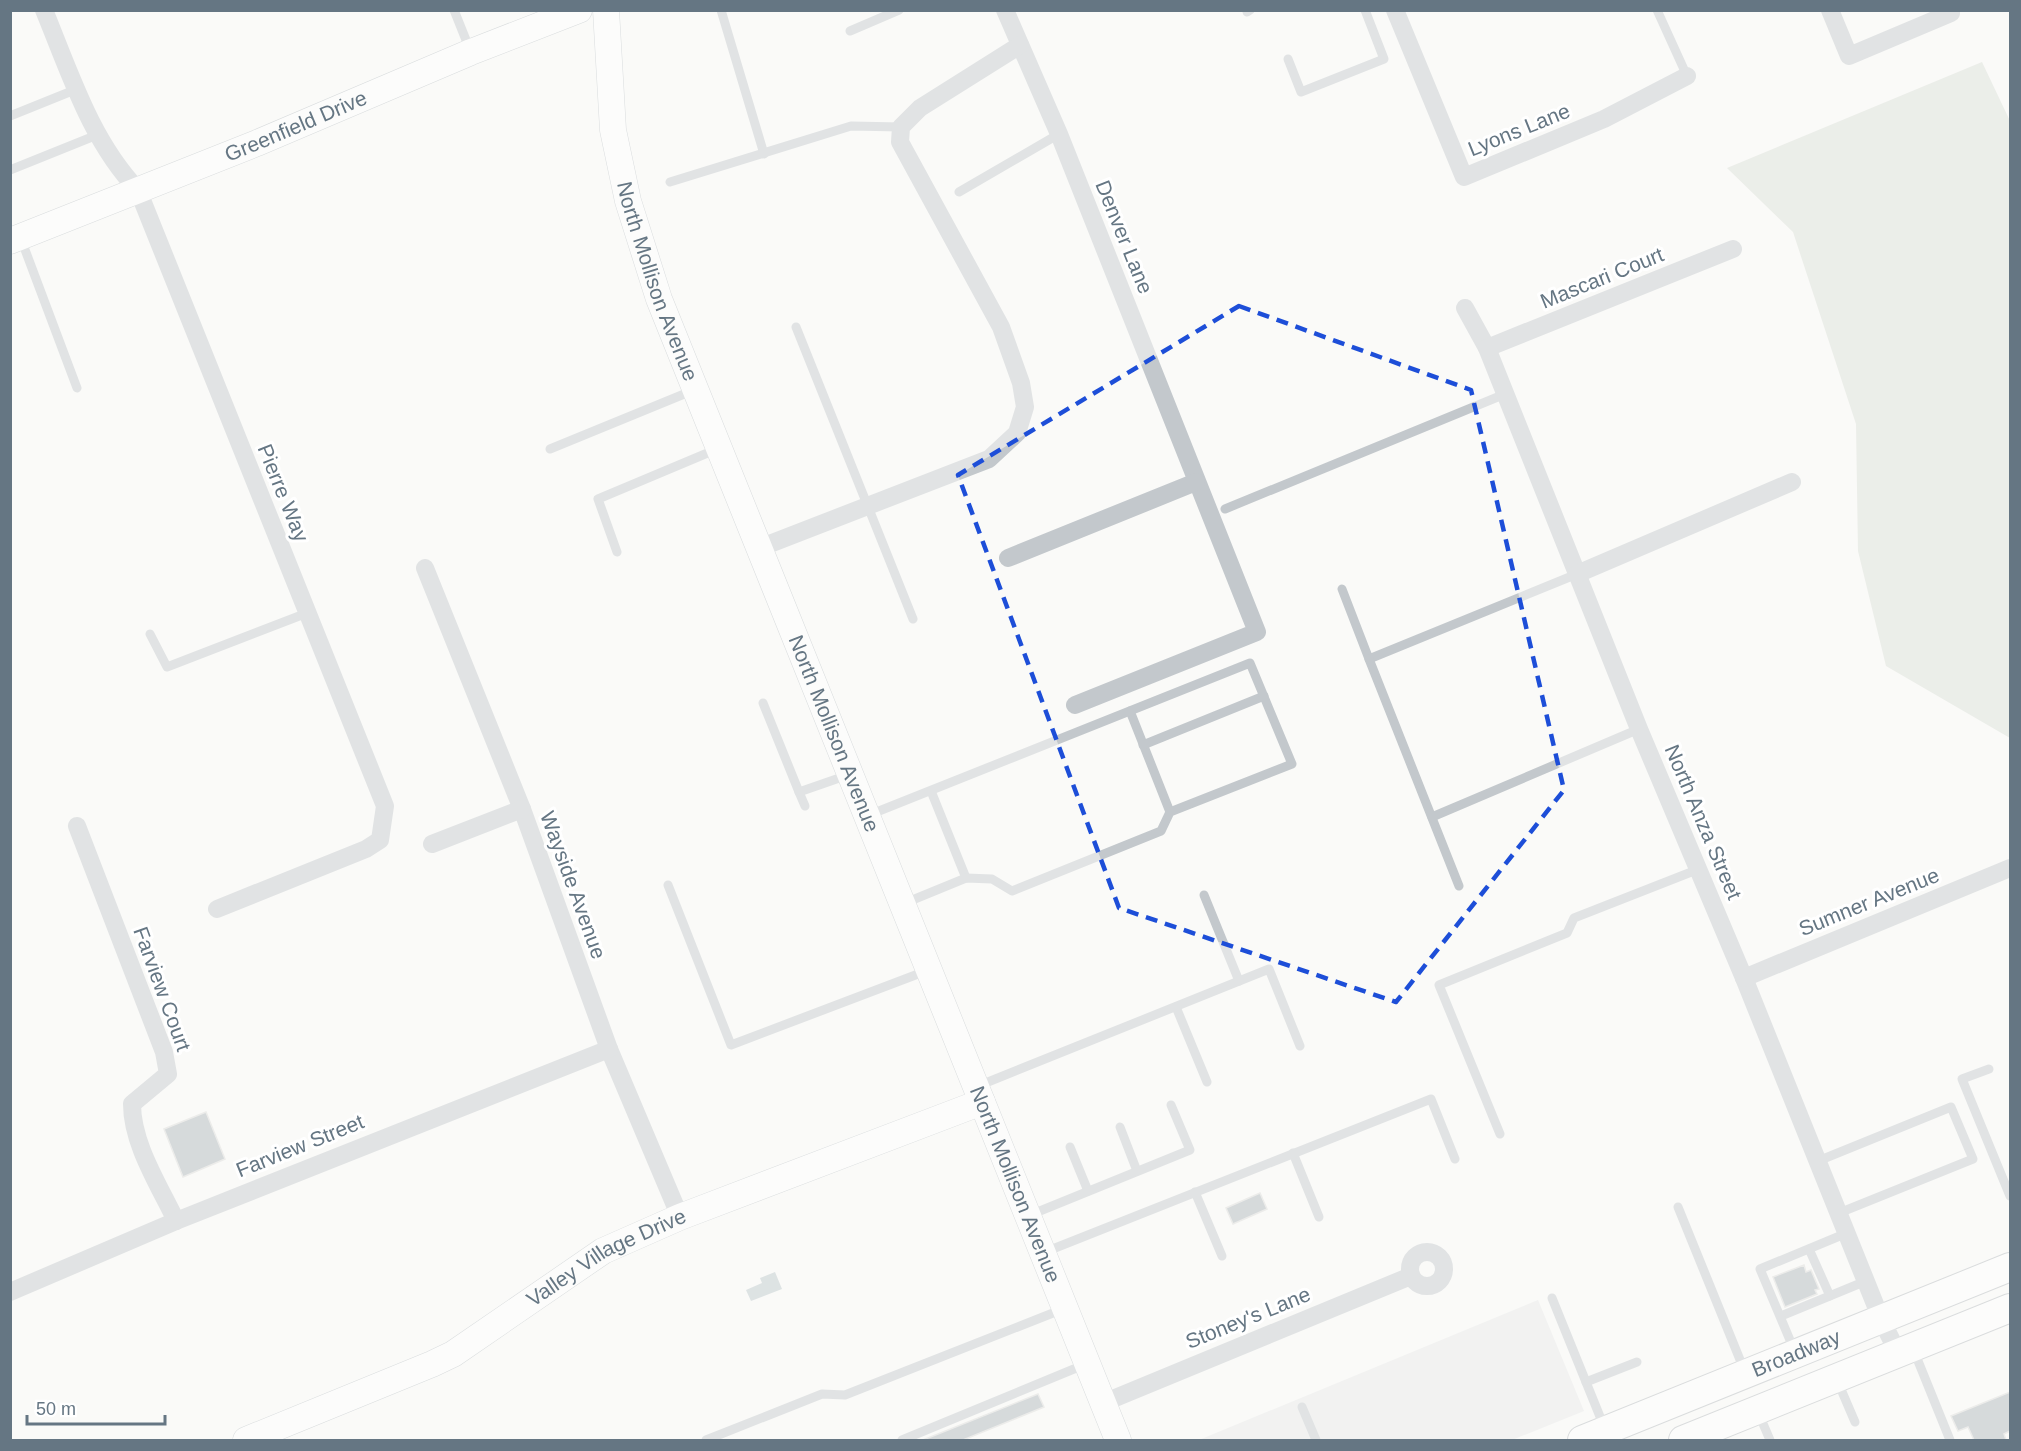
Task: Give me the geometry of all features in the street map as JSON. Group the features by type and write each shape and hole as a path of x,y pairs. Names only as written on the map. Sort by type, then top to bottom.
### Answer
{"main road":[{"name":"Greenfield Drive","path":"15,238 579,10"},
{"name":"North Mollison Avenue","path":"606,10 613,130 628,201 659,299 1118,1440"},
{"name":"Valley Village Drive","path":"246,1440 453,1354 603,1251 680,1217 979,1095"},
{"name":"Broadway","path":"1594,1436 2010,1267"},
{"name":"Broadway","path":"1683,1440 2010,1308"}],"street":[{"name":"Pierre Way","path":"44,10 97,135 123,175 138,190 385,806 380,840 366,849 217,909"},
{"name":"Denver Lane","path":"1005,10 1059,134 1257,632 1075,705"},
{"name":"Lyons Lane","path":"1395,10 1464,177 1604,119 1687,76"},
{"path":"1830,10 1849,56 1951,13"},
{"path":"759,548 989,459 1017,433 1025,407 1021,383 1001,327 900,142 901,127 920,108 1020,45"},
{"name":"Mascari Court","path":"1487,348 1733,249"},
{"name":"North Anza Street","path":"1465,308 1487,348 1639,729 1744,978 1881,1320 1905,1350"},
{"path":"1008,558 1196,482"},
{"path":"1577,574 1792,482"},
{"name":"Wayside Avenue","path":"425,568 522,809 609,1049 680,1217"},
{"path":"432,844 522,809"},
{"name":"Farview Court","path":"77,826 164,1052 168,1074 132,1104 132,1116 140,1143 176,1221"},
{"name":"Sumner Avenue","path":"1744,978 2010,868"},
{"name":"Farview Street","path":"10,1292 176,1221 609,1049"},
{"name":"Stoney's Lane","path":"1103,1402 1411,1276"}],"lane":[{"path":"454,10 471,52"},
{"path":"721,10 764,154"},
{"path":"850,31 899,10"},
{"path":"1288,59 1301,92 1384,59 1365,10"},
{"path":"1658,10 1687,76"},
{"path":"10,116 77,89"},
{"path":"670,182 851,126 901,127"},
{"path":"959,192 1059,134"},
{"path":"10,170 97,135"},
{"path":"15,238 76,388"},
{"path":"796,327 914,619"},
{"path":"550,449 696,389"},
{"path":"1225,508 1505,394"},
{"path":"617,552 598,499 719,448"},
{"path":"1369,659 1577,574"},
{"path":"1342,589 1459,886"},
{"path":"150,634 167,667 307,613"},
{"path":"867,816 1250,663 1292,764 1170,812 1161,831 1012,891 992,879 966,878 902,904"},
{"path":"1143,745 1264,696"},
{"path":"763,703 805,806"},
{"path":"1130,711 1170,812"},
{"path":"1432,817 1639,729"},
{"path":"799,792 850,774"},
{"path":"932,790 966,878"},
{"path":"1500,1134 1439,985 1567,933 1574,918 1699,869"},
{"path":"668,885 731,1045 929,970"},
{"path":"1204,895 1239,981"},
{"path":"979,1095 1176,1007 1269,969 1300,1046"},
{"path":"1176,1007 1207,1082"},
{"path":"1989,1069 1962,1079 2010,1196"},
{"path":"1042,1252 1431,1099 1455,1159"},
{"path":"1028,1215 1190,1150 1171,1105"},
{"path":"1818,1161 1951,1107 1973,1159 1839,1213"},
{"path":"1119,1127 1137,1171"},
{"path":"1070,1147 1089,1191"},
{"path":"1293,1153 1319,1217"},
{"path":"1195,1192 1222,1256"},
{"path":"1678,1207 1746,1375"},
{"path":"1796,1354 1761,1269 1847,1233"},
{"path":"1809,1249 1830,1296"},
{"path":"1781,1316 1866,1281"},
{"path":"1552,1298 1586,1382 1594,1436"},
{"path":"706,1440 822,1394 844,1395 1065,1308"},
{"path":"1905,1350 1950,1440"},
{"path":"1586,1382 1637,1362"},
{"path":"902,1440 1087,1364"},
{"path":"1836,1378 1856,1422"},
{"path":"1302,1407 1316,1440"},
{"path":"1758,1410 1770,1440"}],"highlighted area":[{"path":"1239,306 1471,390 1564,790 1396,1002 1119,908 958,475"}],"shaded area":[{"path":"1982,62 2010,121 2010,738 1886,666 1858,551 1856,424 1793,232 1727,168"},
{"path":"775,1272 782,1289 751,1301 746,1290 762,1283 760,1278"},
{"path":"1538,1300 1584,1411 1512,1440 1199,1440"}],"building":[{"path":"206,1112 225,1159 183,1177 164,1129"},
{"path":"1260,1193 1267,1209 1233,1224 1226,1208"},
{"path":"1804,1265 1806,1272 1811,1270 1819,1289 1815,1290 1817,1294 1785,1307 1773,1277"},
{"path":"2010,1392 2010,1431 2004,1434 2006,1440 1974,1440 1968,1427 1958,1431 1951,1416"},
{"path":"1038,1394 1044,1407 963,1440 923,1440"}]}
